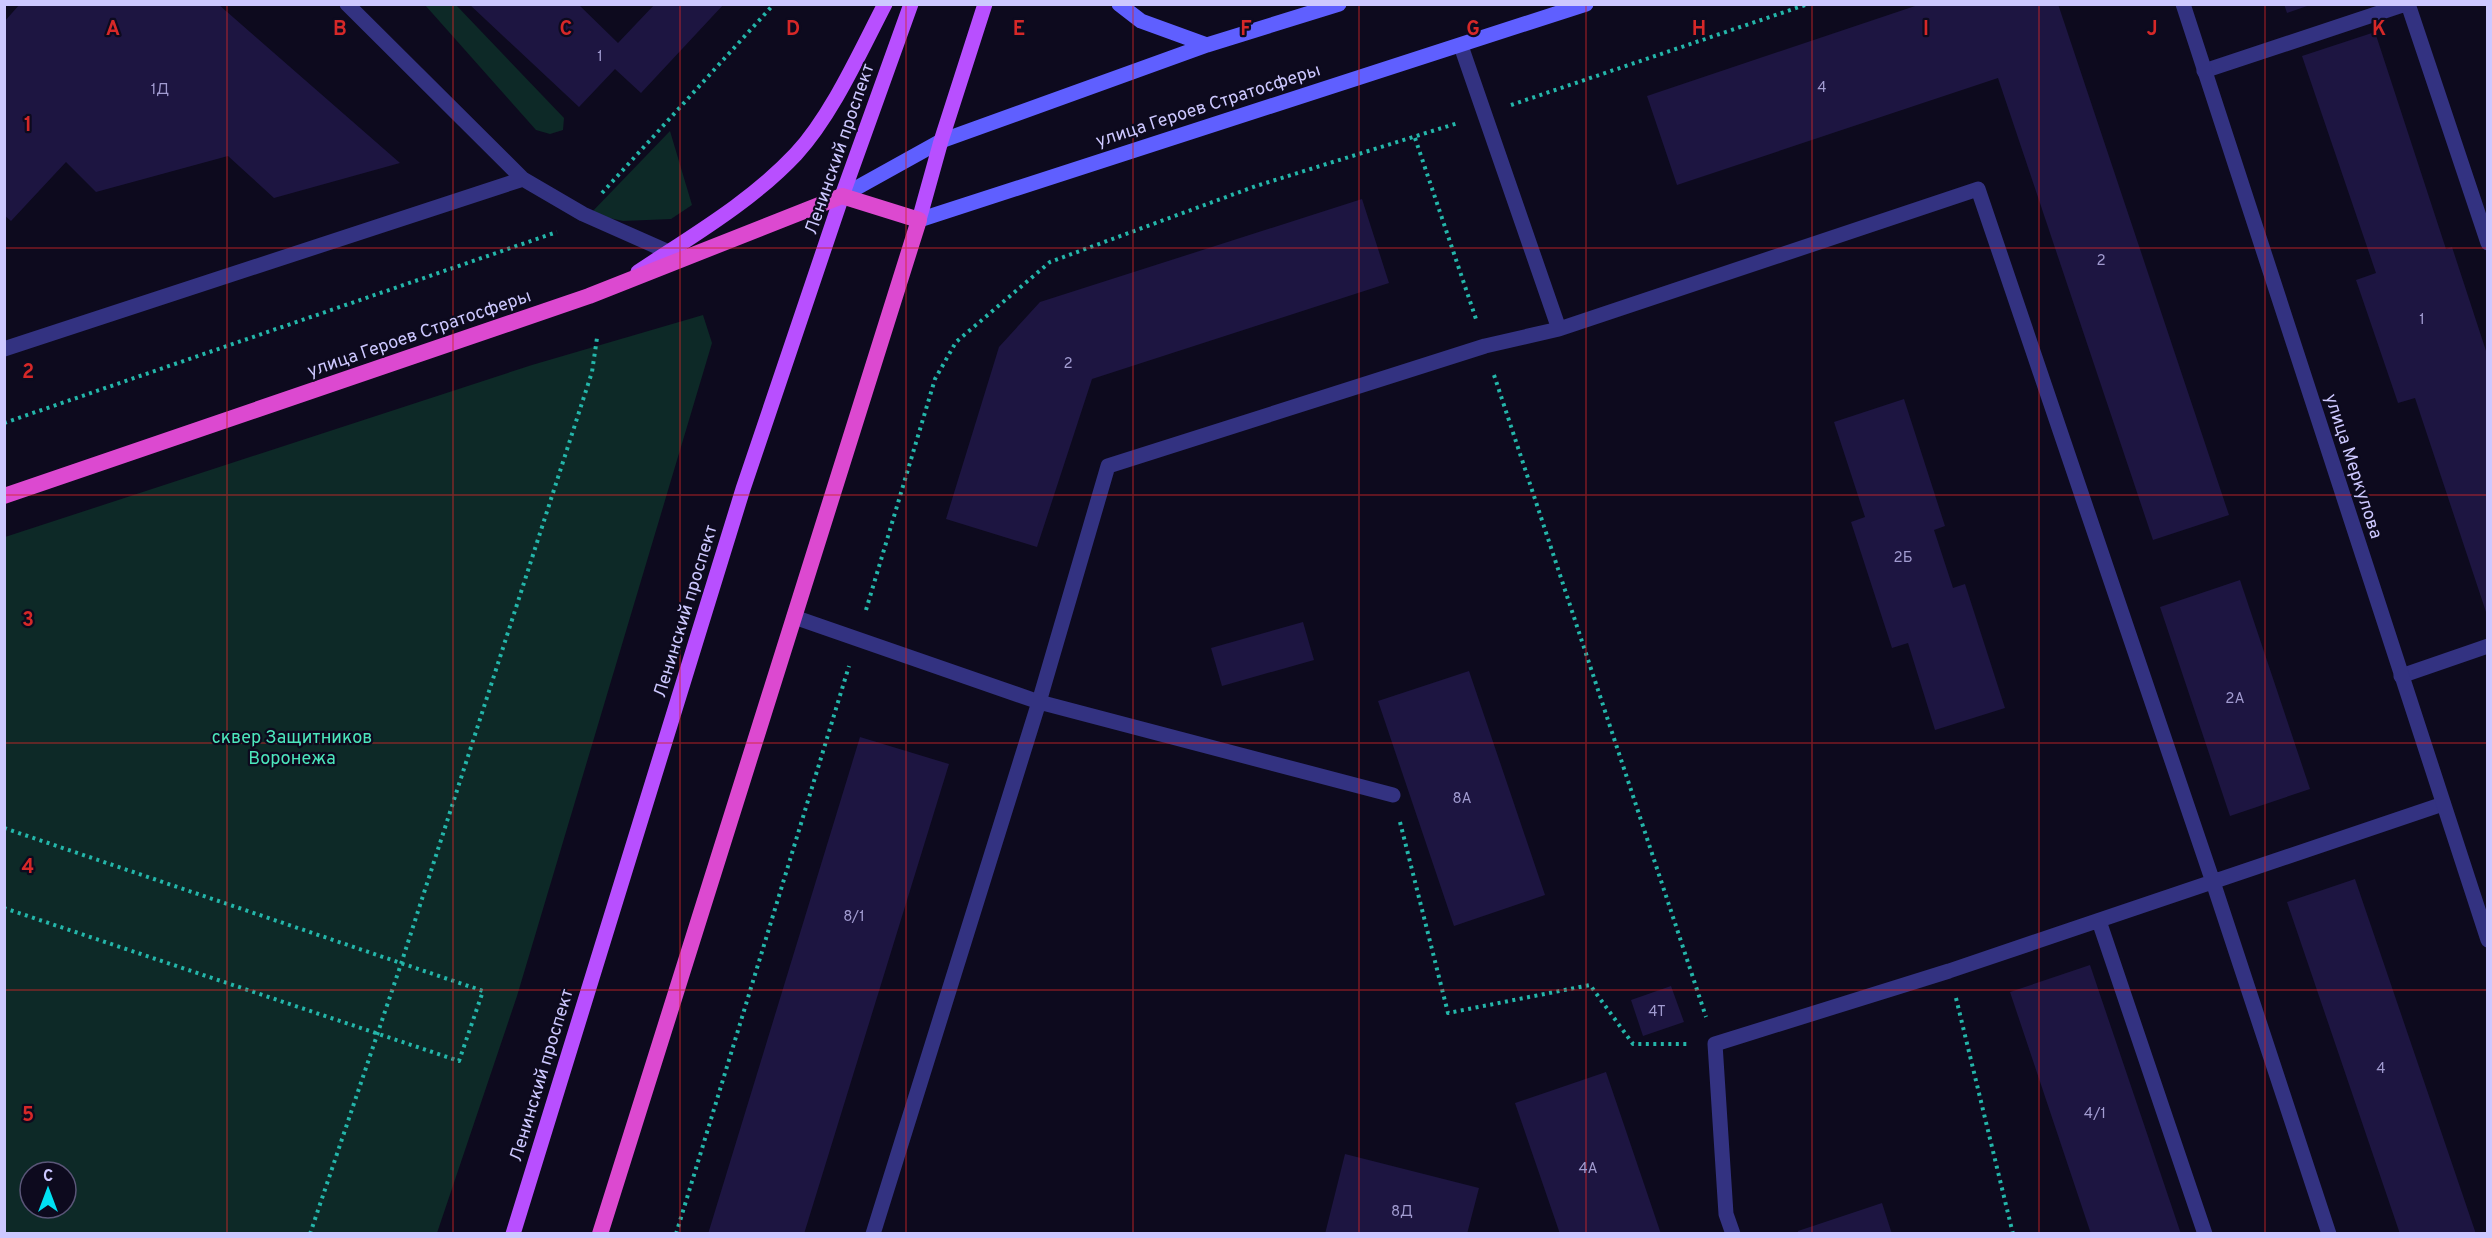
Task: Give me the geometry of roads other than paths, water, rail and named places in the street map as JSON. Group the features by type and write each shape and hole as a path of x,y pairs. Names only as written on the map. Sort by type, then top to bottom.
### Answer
{"highway":[{"path":"600,1233 919,220 842,196"},
{"name":"улица Героев Стратосферы","path":"4,496 620,285 842,196"}],"main road":[{"path":"620,285 742,202 796,154 829,109 885,4"},
{"name":"Ленинский проспект","path":"513,1233 743,489 910,4"},
{"path":"919,220 941,141 985,4"},
{"path":"1119,4 1141,21 1207,45"},
{"name":"улица Героев Стратосферы","path":"842,196 941,141 1207,45 1339,4"},
{"name":"улица Героев Стратосферы","path":"919,220 1586,4"}],"street":[{"path":"347,4 523,179 583,214 669,252"},
{"name":"улица Меркулова","path":"2183,4 2487,940"},
{"path":"2204,71 2407,4 2487,243"},
{"path":"1461,46 1559,329"},
{"path":"4,349 523,179"},
{"path":"873,1233 1039,702 1108,466 1485,346 1559,329 1978,189 2213,882 2329,1233"},
{"path":"794,617 1039,702 1393,795"},
{"path":"2401,676 2487,646"},
{"path":"1733,1233 1726,1214 1715,1044 1949,971 2444,804"},
{"path":"2099,921 2205,1233"}],"park label":[{"name":"сквер Защитников Воронежа","path":"292,747"}]}
